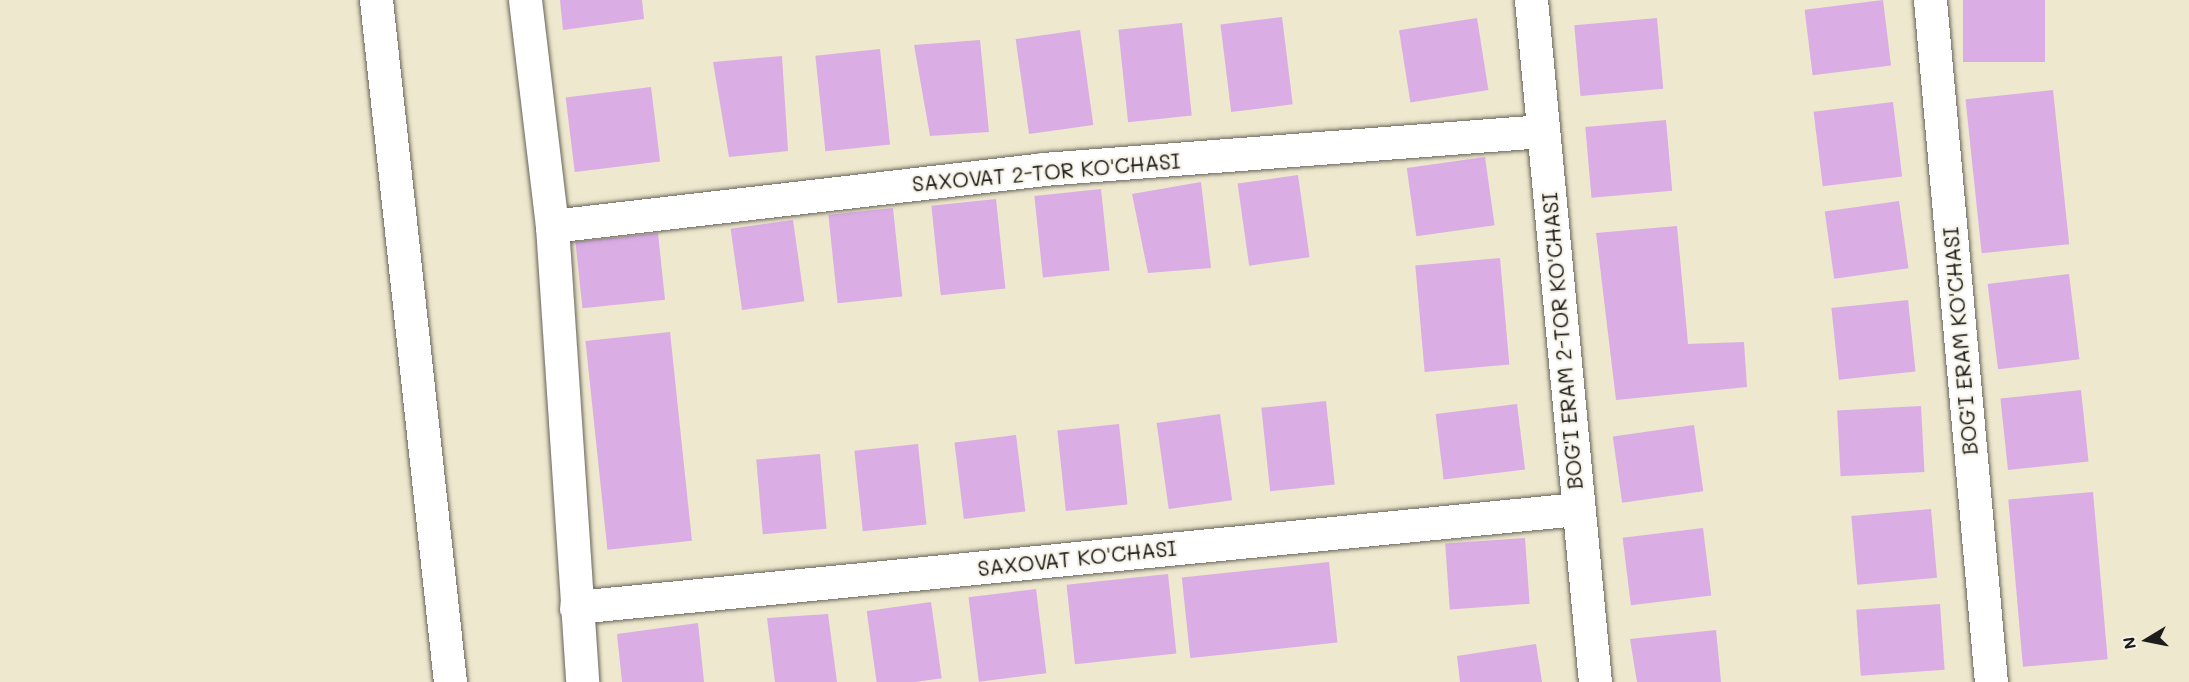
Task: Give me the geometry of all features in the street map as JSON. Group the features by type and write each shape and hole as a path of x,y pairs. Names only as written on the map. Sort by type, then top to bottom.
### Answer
{"street":[{"path":"376,0 450,682"},
{"path":"525,0 552,226 582,682"},
{"name":"BOG'I ERAM 2-TOR KO'CHASI","path":"1531,0 1595,682"},
{"name":"BOG'I ERAM KO'CHASI","path":"1930,0 1990,682"},
{"name":"SAXOVAT 2-TOR KO'CHASI","path":"552,226 1043,169 1542,131"},
{"name":"SAXOVAT KO'CHASI","path":"576,607 1578,509"}],"building":[{"path":"560,0 642,0 644,19 563,30"},
{"path":"1883,0 1891,66 1813,75 1805,10"},
{"path":"1963,0 2045,0 2045,62 1963,62"},
{"path":"1282,17 1293,104 1231,112 1220,25"},
{"path":"1477,18 1488,90 1410,102 1399,30"},
{"path":"1657,18 1663,89 1581,96 1574,25"},
{"path":"1182,23 1192,115 1128,122 1118,30"},
{"path":"1080,30 1093,125 1029,134 1016,39"},
{"path":"980,40 989,132 930,136 914,45"},
{"path":"880,49 890,144 825,151 815,56"},
{"path":"782,56 788,151 729,157 713,62"},
{"path":"651,87 660,161 575,172 566,97"},
{"path":"2053,90 2069,244 1982,253 1965,99"},
{"path":"1893,102 1902,176 1823,186 1814,112"},
{"path":"1666,120 1672,191 1591,198 1585,127"},
{"path":"1485,157 1495,225 1416,236 1407,168"},
{"path":"1298,175 1310,257 1249,266 1238,183"},
{"path":"1201,182 1211,268 1148,273 1132,194"},
{"path":"1101,189 1110,271 1043,278 1034,196"},
{"path":"996,199 1005,289 941,295 931,206"},
{"path":"1899,201 1908,268 1834,279 1825,211"},
{"path":"893,208 902,297 838,303 828,215"},
{"path":"793,220 804,301 742,310 731,229"},
{"path":"1677,226 1688,344 1744,342 1747,387 1616,400 1596,233"},
{"path":"658,233 665,300 582,308 575,242"},
{"path":"1500,258 1509,365 1425,372 1415,265"},
{"path":"2069,274 2079,359 1998,369 1988,284"},
{"path":"1908,300 1916,372 1839,380 1831,308"},
{"path":"670,332 692,541 607,550 585,341"},
{"path":"2081,390 2089,462 2008,470 2000,398"},
{"path":"1326,401 1335,485 1270,491 1261,408"},
{"path":"1517,404 1525,470 1444,480 1436,414"},
{"path":"1921,406 1924,472 1841,476 1837,410"},
{"path":"1220,414 1232,500 1169,509 1157,423"},
{"path":"1119,424 1127,505 1066,511 1057,430"},
{"path":"1694,425 1703,491 1622,503 1613,436"},
{"path":"1016,435 1025,511 964,519 954,443"},
{"path":"918,444 926,525 863,531 854,451"},
{"path":"820,454 827,529 763,534 756,460"},
{"path":"2093,492 2108,659 2023,667 2008,499"},
{"path":"1931,509 1937,578 1857,585 1851,516"},
{"path":"1703,528 1711,595 1631,605 1623,538"},
{"path":"1525,538 1530,604 1450,609 1445,544"},
{"path":"1329,562 1337,643 1190,658 1182,577"},
{"path":"1168,574 1176,654 1075,664 1067,585"},
{"path":"1036,589 1046,673 979,682 969,597"},
{"path":"931,602 942,678 915,682 877,682 867,611"},
{"path":"1940,604 1945,670 1861,676 1856,610"},
{"path":"828,614 837,682 775,682 767,618"},
{"path":"698,623 704,682 622,682 617,634"},
{"path":"1716,630 1721,682 1637,682 1630,639"},
{"path":"1536,644 1542,682 1460,682 1457,656"}]}
